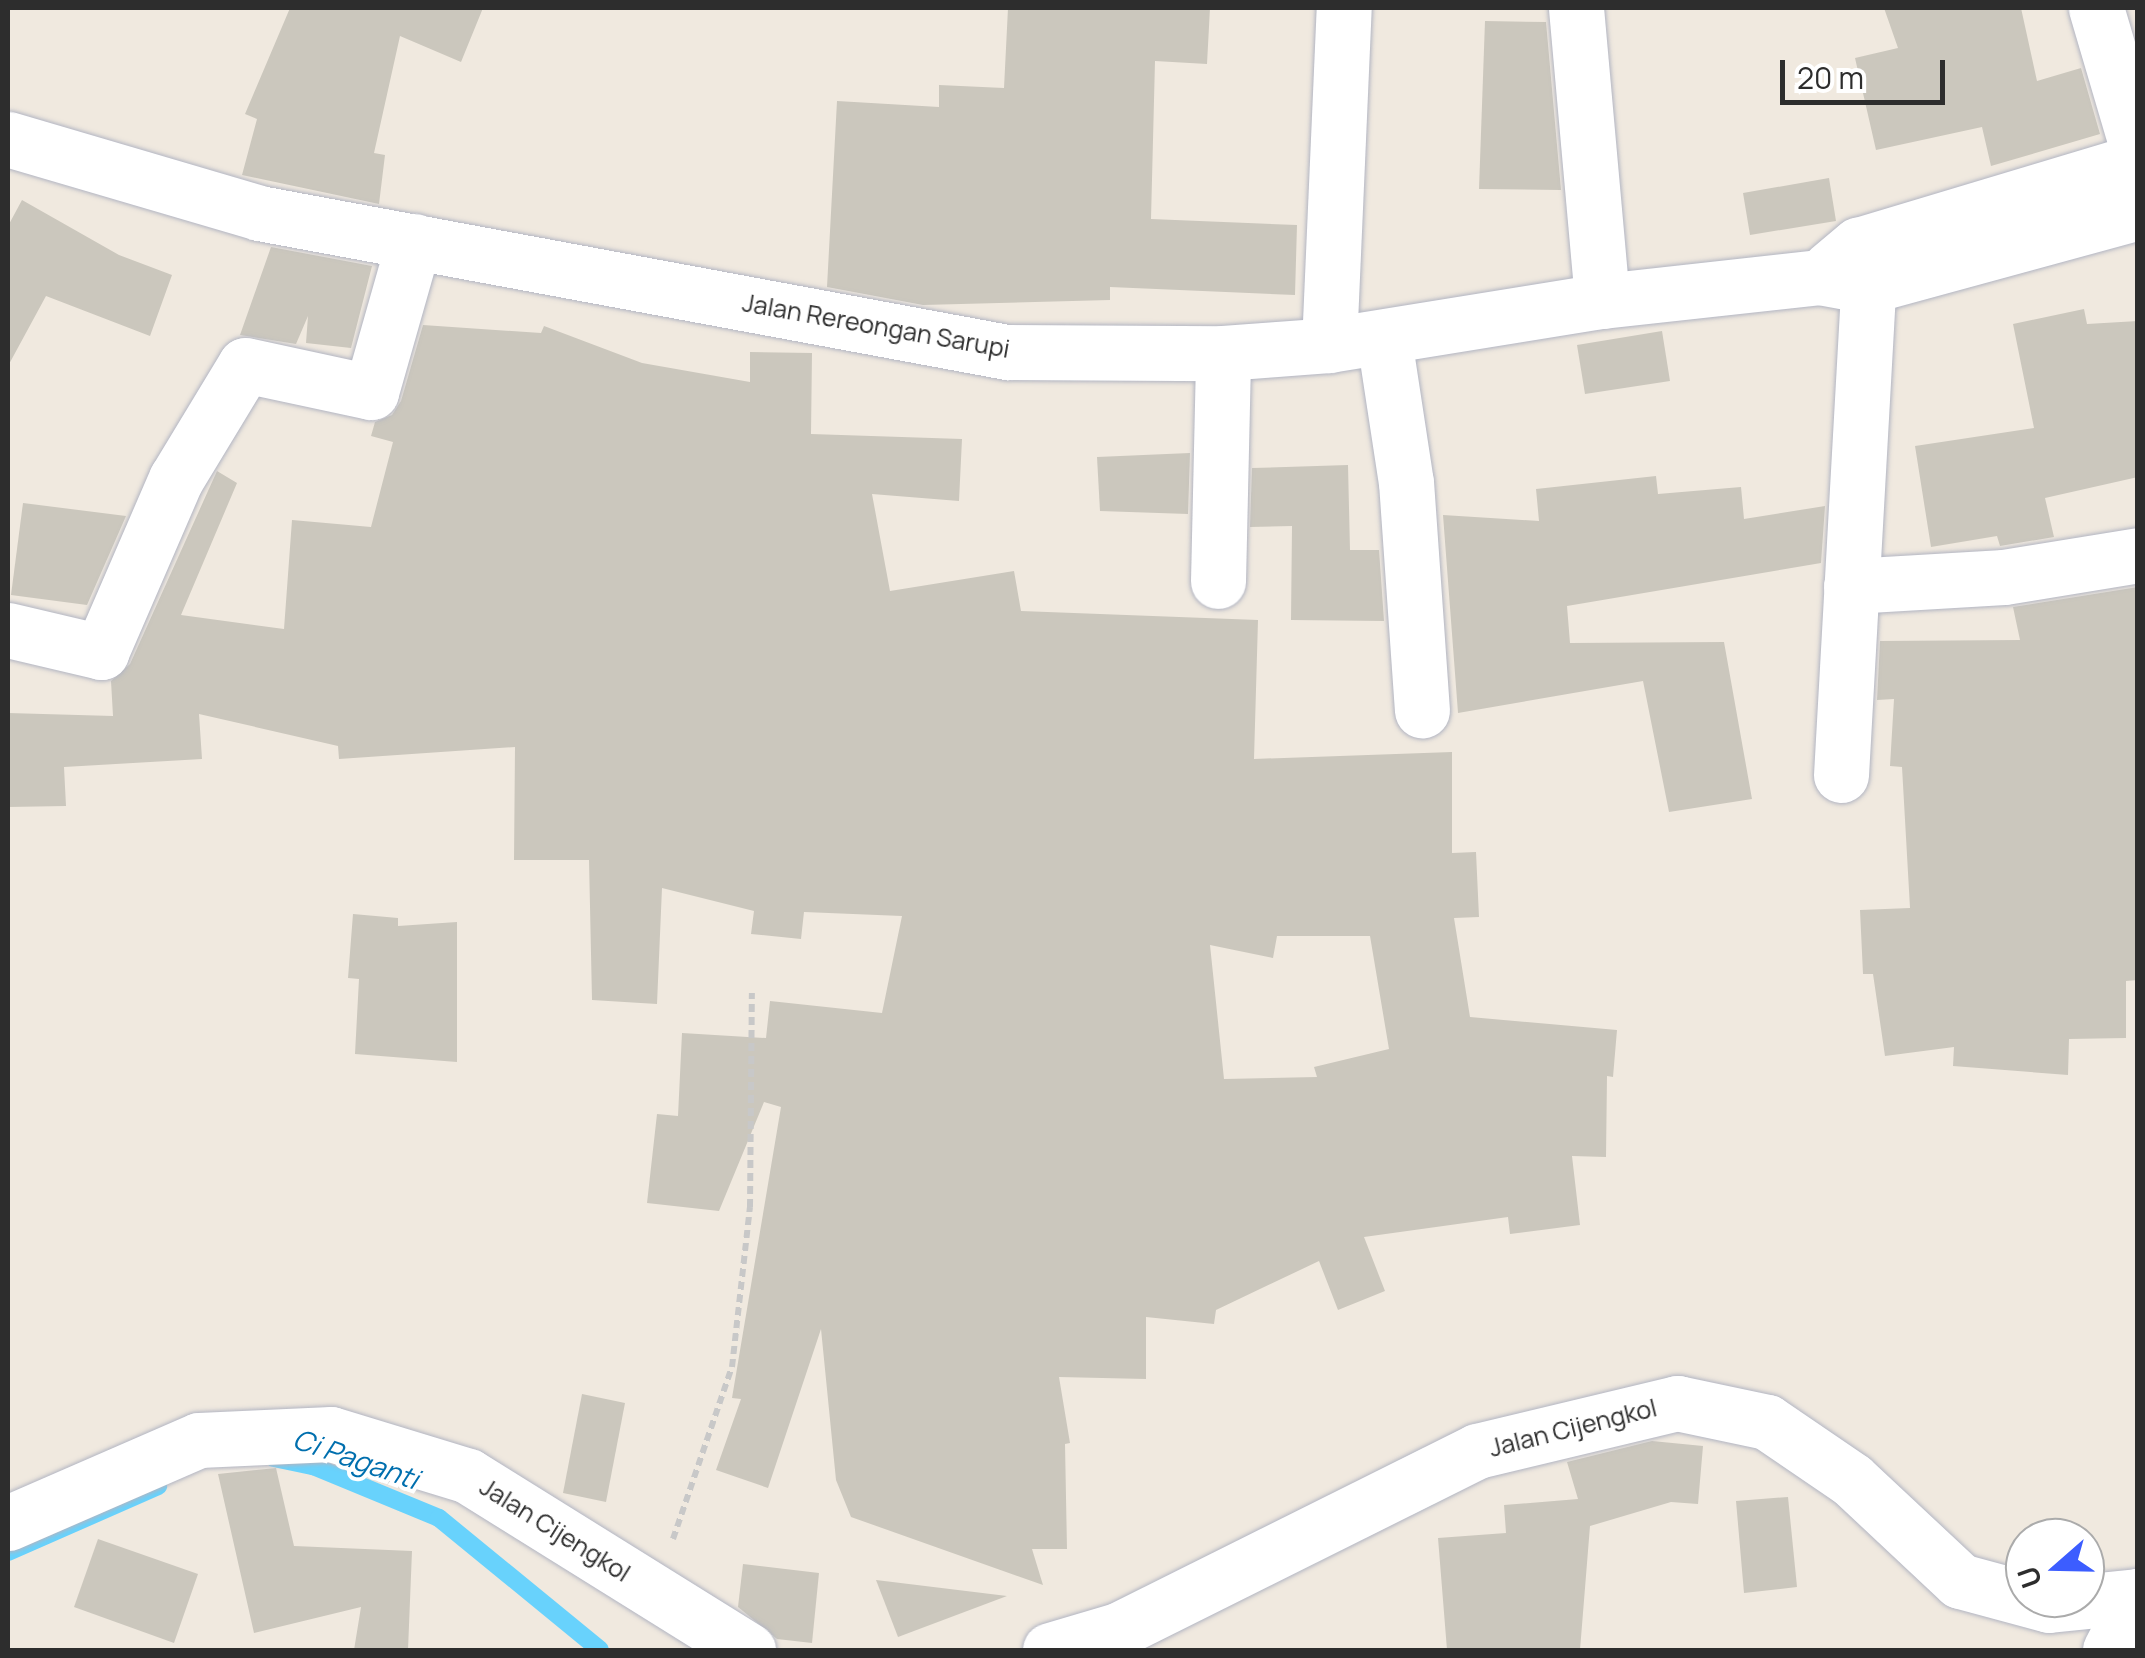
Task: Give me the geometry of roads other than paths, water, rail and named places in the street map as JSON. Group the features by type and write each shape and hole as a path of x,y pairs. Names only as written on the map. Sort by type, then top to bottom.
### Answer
{"street":[{"path":"1329,345 1344,8"},
{"path":"1576,8 1602,300"},
{"path":"2096,8 2138,151"},
{"name":"Jalan Rereongan Sarupi","path":"8,139 259,213 1007,352 1223,353 1384,339 1602,300 1848,269 2138,212"},
{"name":"Jalan Rereongan Sarupi","path":"1848,269 2138,161"},
{"path":"8,630 101,652 176,479 244,364 372,392 414,241"},
{"path":"1841,775 1851,586 1848,269"},
{"path":"1384,339 1406,482 1422,710"},
{"path":"1218,581 1223,353"},
{"path":"1851,586 2004,576 2138,555"},
{"name":"Jalan Cijengkol","path":"1050,1650 1118,1630 1477,1451 1677,1402 1767,1422 1852,1480 1960,1580 2049,1604 2138,1596"},
{"name":"Jalan Cijengkol","path":"8,1523 199,1440 331,1434 468,1476 748,1650"},
{"path":"2110,1650 2138,1596"}],"waterway":[{"name":"Ci Paganti","path":"274,1458 313,1466 439,1518 600,1650"},
{"name":"Ci Paganti","path":"8,1552 158,1486"}]}
